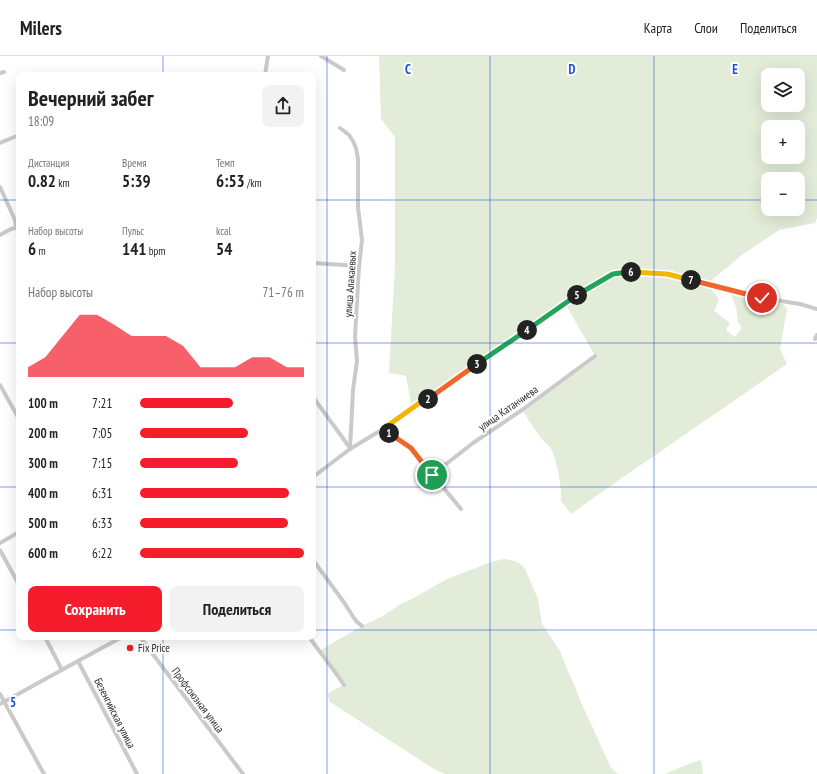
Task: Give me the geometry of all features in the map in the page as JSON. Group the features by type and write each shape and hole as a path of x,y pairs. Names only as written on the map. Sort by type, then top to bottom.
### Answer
{"street":[{"path":"266,72 268,56"},
{"path":"321,56 344,70"},
{"name":"улица Алакаевых","path":"340,128 349,136 356,148 358,159 358,207 362,240 355,337 357,361 353,390 350,449"},
{"path":"0,143 16,136"},
{"path":"0,187 16,224"},
{"path":"0,235 16,230"},
{"path":"316,263 360,266"},
{"path":"316,475 350,449 431,397 565,303 613,274 627,272 677,276 762,298 800,304 817,309"},
{"name":"улица Катанчиева","path":"432,475 473,443 522,410 595,356"},
{"path":"0,385 16,414"},
{"path":"316,400 350,449"},
{"path":"383,429 411,448 461,509"},
{"path":"0,543 16,534"},
{"path":"0,550 16,580"},
{"path":"316,564 356,620 362,626"},
{"path":"46,640 62,670"},
{"path":"2,703 116,640"},
{"name":"Профсоюзная улица","path":"142,640 243,774"},
{"path":"311,640 344,685"},
{"name":"Безенгийская улица","path":"78,660 137,774"},
{"path":"0,694 2,703 44,774"}],"green space":[{"path":"379,56 817,56 817,218 815,223 779,230 742,255 707,284 719,300 714,311 730,323 726,330 735,337 742,328 738,322 736,307 731,293 783,304 787,309 780,349 787,364 571,514 561,501 559,475 551,449 538,435 522,410 595,356 565,303 412,409 406,376 389,373 395,265 395,137 381,119"},
{"path":"504,559 513,560 525,569 538,599 542,624 560,651 610,766 619,774 445,774 434,769 330,702 327,694 343,685 319,651 445,580 491,562"},
{"path":"701,760 703,774 665,774 689,764"}],"place":[{"name":"Fix Price","path":"130,648"}],"route":[{"path":"432,475 411,448 383,429 565,303 613,274 627,272 667,274 762,298"}]}
